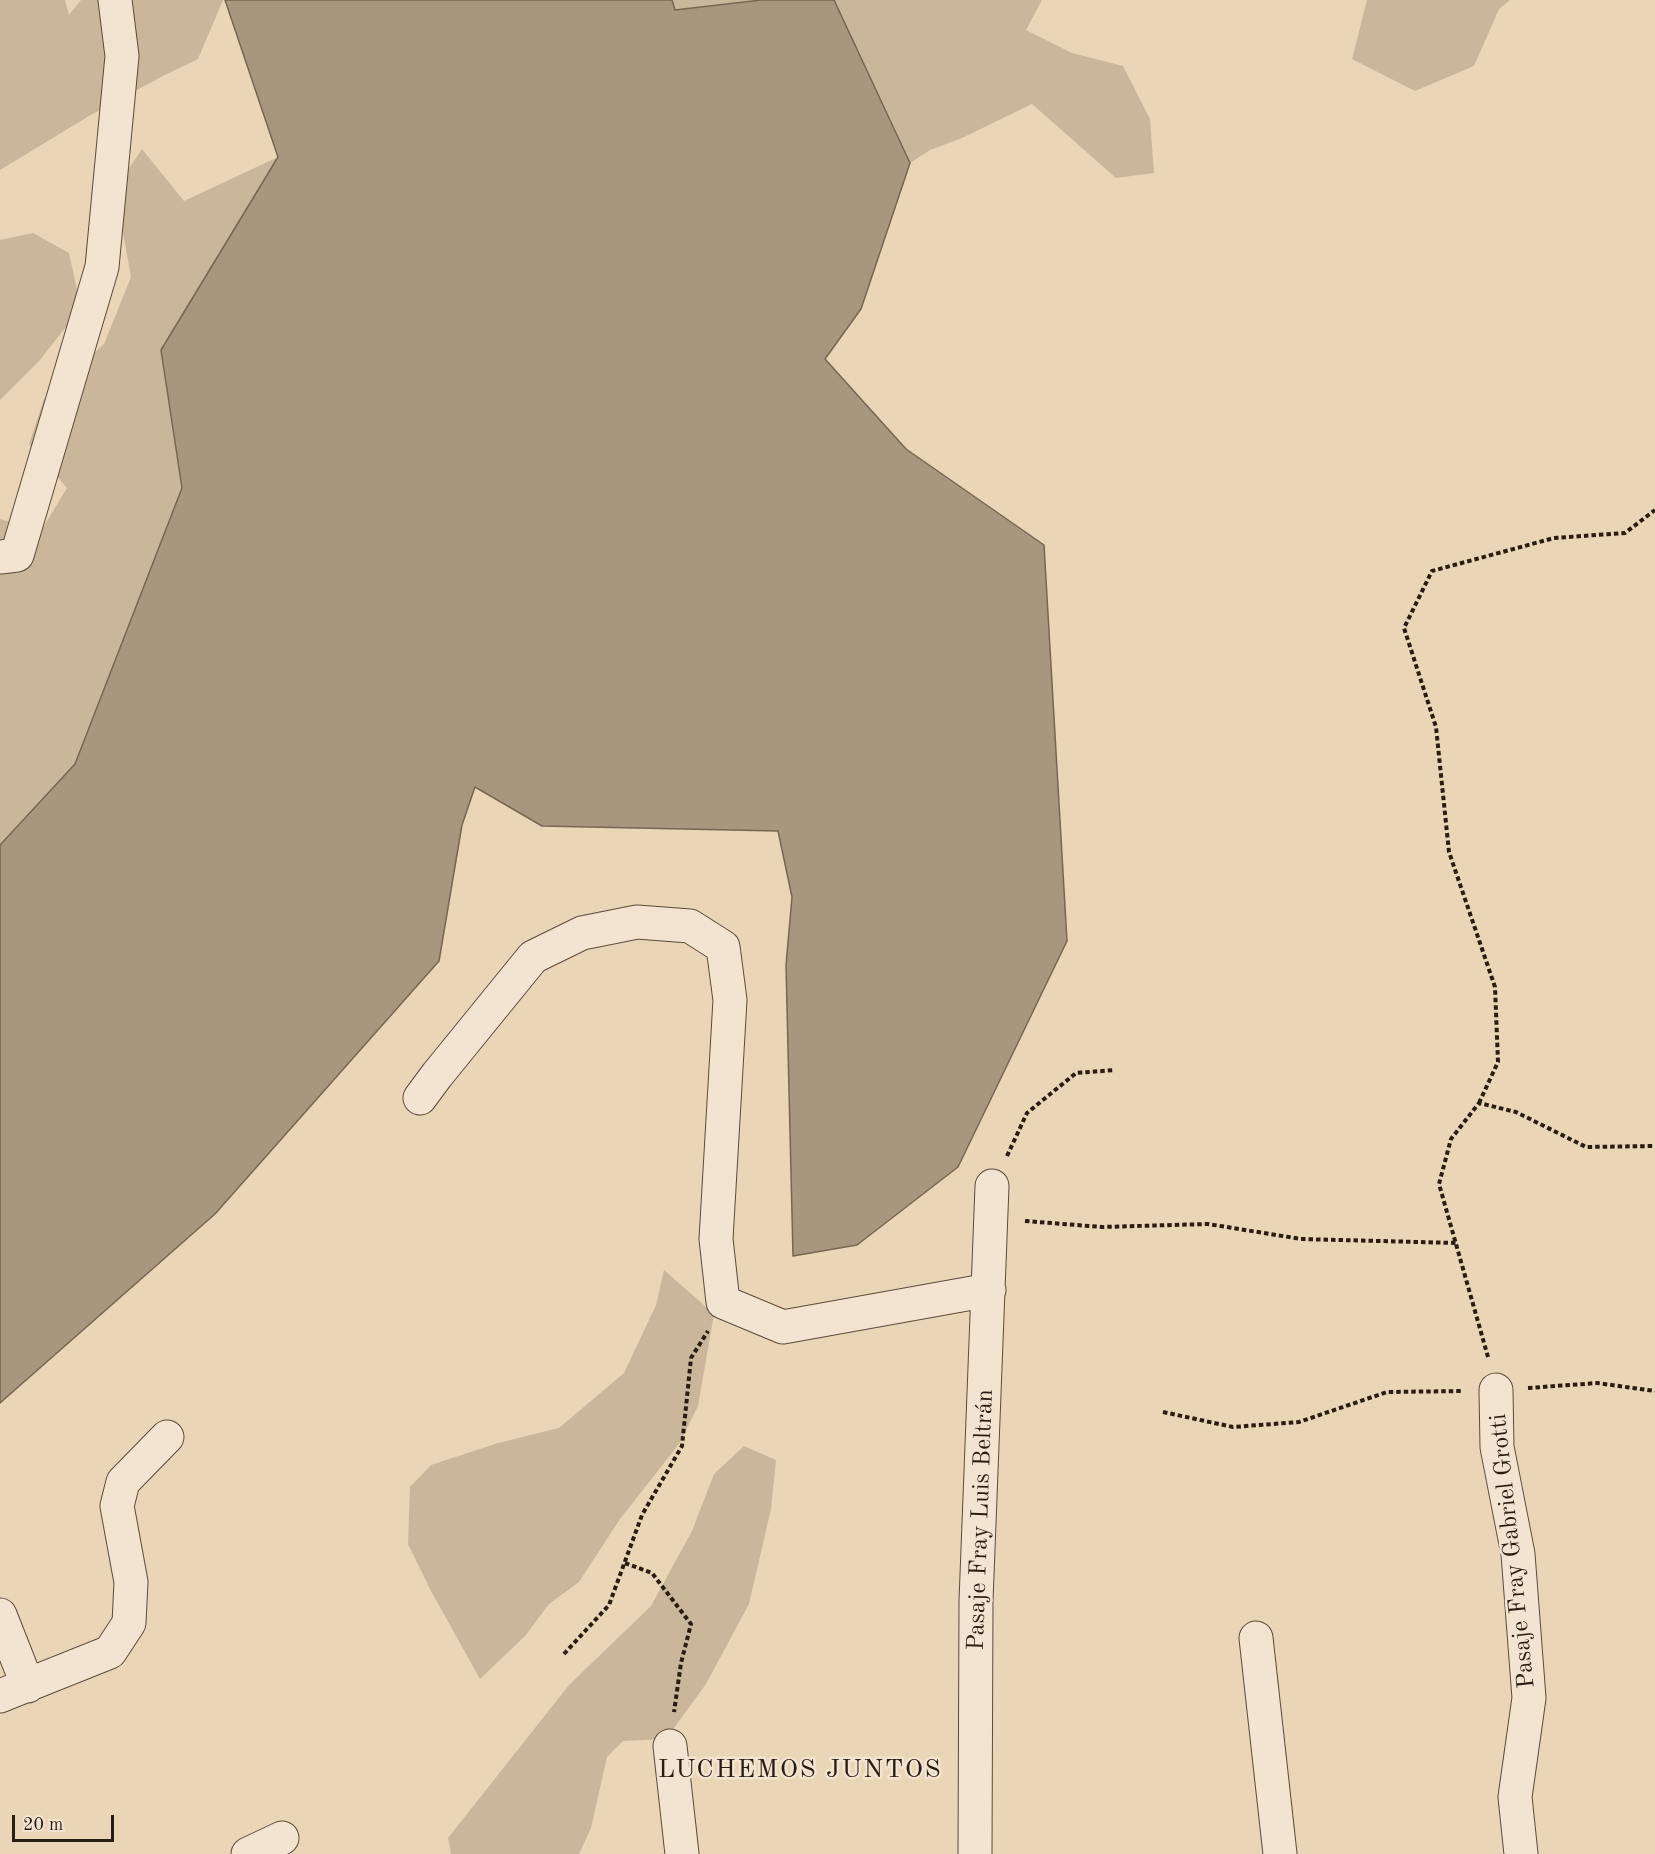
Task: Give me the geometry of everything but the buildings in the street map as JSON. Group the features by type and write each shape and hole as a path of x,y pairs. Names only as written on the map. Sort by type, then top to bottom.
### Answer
{"street":[{"path":"0,557 17,555 102,267 122,56 115,0"},
{"path":"420,1098 533,957 582,933 637,922 690,926 723,947 730,999 716,1239 723,1302 783,1327 989,1290"},
{"name":"Pasaje Fray Luis Beltrán","path":"975,1854 976,1601 992,1186"},
{"name":"Pasaje Fray Gabriel Grotti","path":"1497,1390 1497,1447 1518,1554 1529,1698 1515,1797 1521,1854"},
{"path":"0,1615 14,1691 110,1652 129,1623 131,1582 117,1506 123,1482 167,1437"},
{"path":"1256,1638 1280,1854"},
{"path":"670,1746 682,1854"},
{"path":"248,1854 282,1838"}],"path":[{"path":"1497,1390 1439,1184 1451,1139 1479,1103 1498,1062 1495,987 1449,852 1436,727 1404,628 1432,571 1554,538 1625,533 1655,510"},
{"path":"992,1186 1027,1113 1076,1073 1115,1070"},
{"path":"1479,1103 1516,1112 1586,1147 1655,1146"},
{"path":"991,1218 1102,1227 1208,1224 1301,1239 1457,1243"},
{"path":"564,1654 609,1605 642,1515 682,1446 691,1358 725,1302"},
{"path":"1163,1412 1233,1427 1299,1422 1387,1392 1497,1390 1597,1383 1655,1391"},
{"path":"625,1563 652,1573 691,1624 681,1663 670,1746"}],"shaded area":[{"path":"0,0 65,0 69,15 81,0 223,0 198,59 89,116 0,170"},
{"path":"225,0 672,0 675,10 761,0 834,0 910,163 861,309 825,359 906,449 1044,545 1067,941 958,1167 857,1245 793,1256 786,965 792,897 778,831 542,826 475,787 462,825 439,961 215,1214 0,1403 0,845 75,764 182,488 161,350 278,157"},
{"path":"672,0 761,0 674,10"},
{"path":"834,0 1042,0 1026,30 1072,53 1123,66 1150,119 1154,173 1116,178 1032,104 962,138 930,150 910,163"},
{"path":"1367,0 1510,0 1499,9 1474,66 1415,91 1352,59"},
{"path":"142,149 184,201 278,157 161,350 182,488 75,764 0,845 0,519 41,531 67,488 29,444 44,399 104,344 131,277 115,189"},
{"path":"33,233 69,253 81,308 39,361 0,400 0,240"},
{"path":"664,1270 714,1314 698,1406 679,1444 620,1519 579,1582 549,1604 525,1636 480,1679 431,1591 408,1544 410,1487 431,1465 495,1444 559,1428 624,1373 656,1305"},
{"path":"744,1446 776,1460 771,1509 749,1604 706,1684 666,1739 623,1741 607,1757 591,1828 579,1854 451,1854 448,1838 569,1685 651,1606 692,1531 714,1474"}],"district":[{"name":"LUCHEMOS JUNTOS","path":"800,1770"}]}
